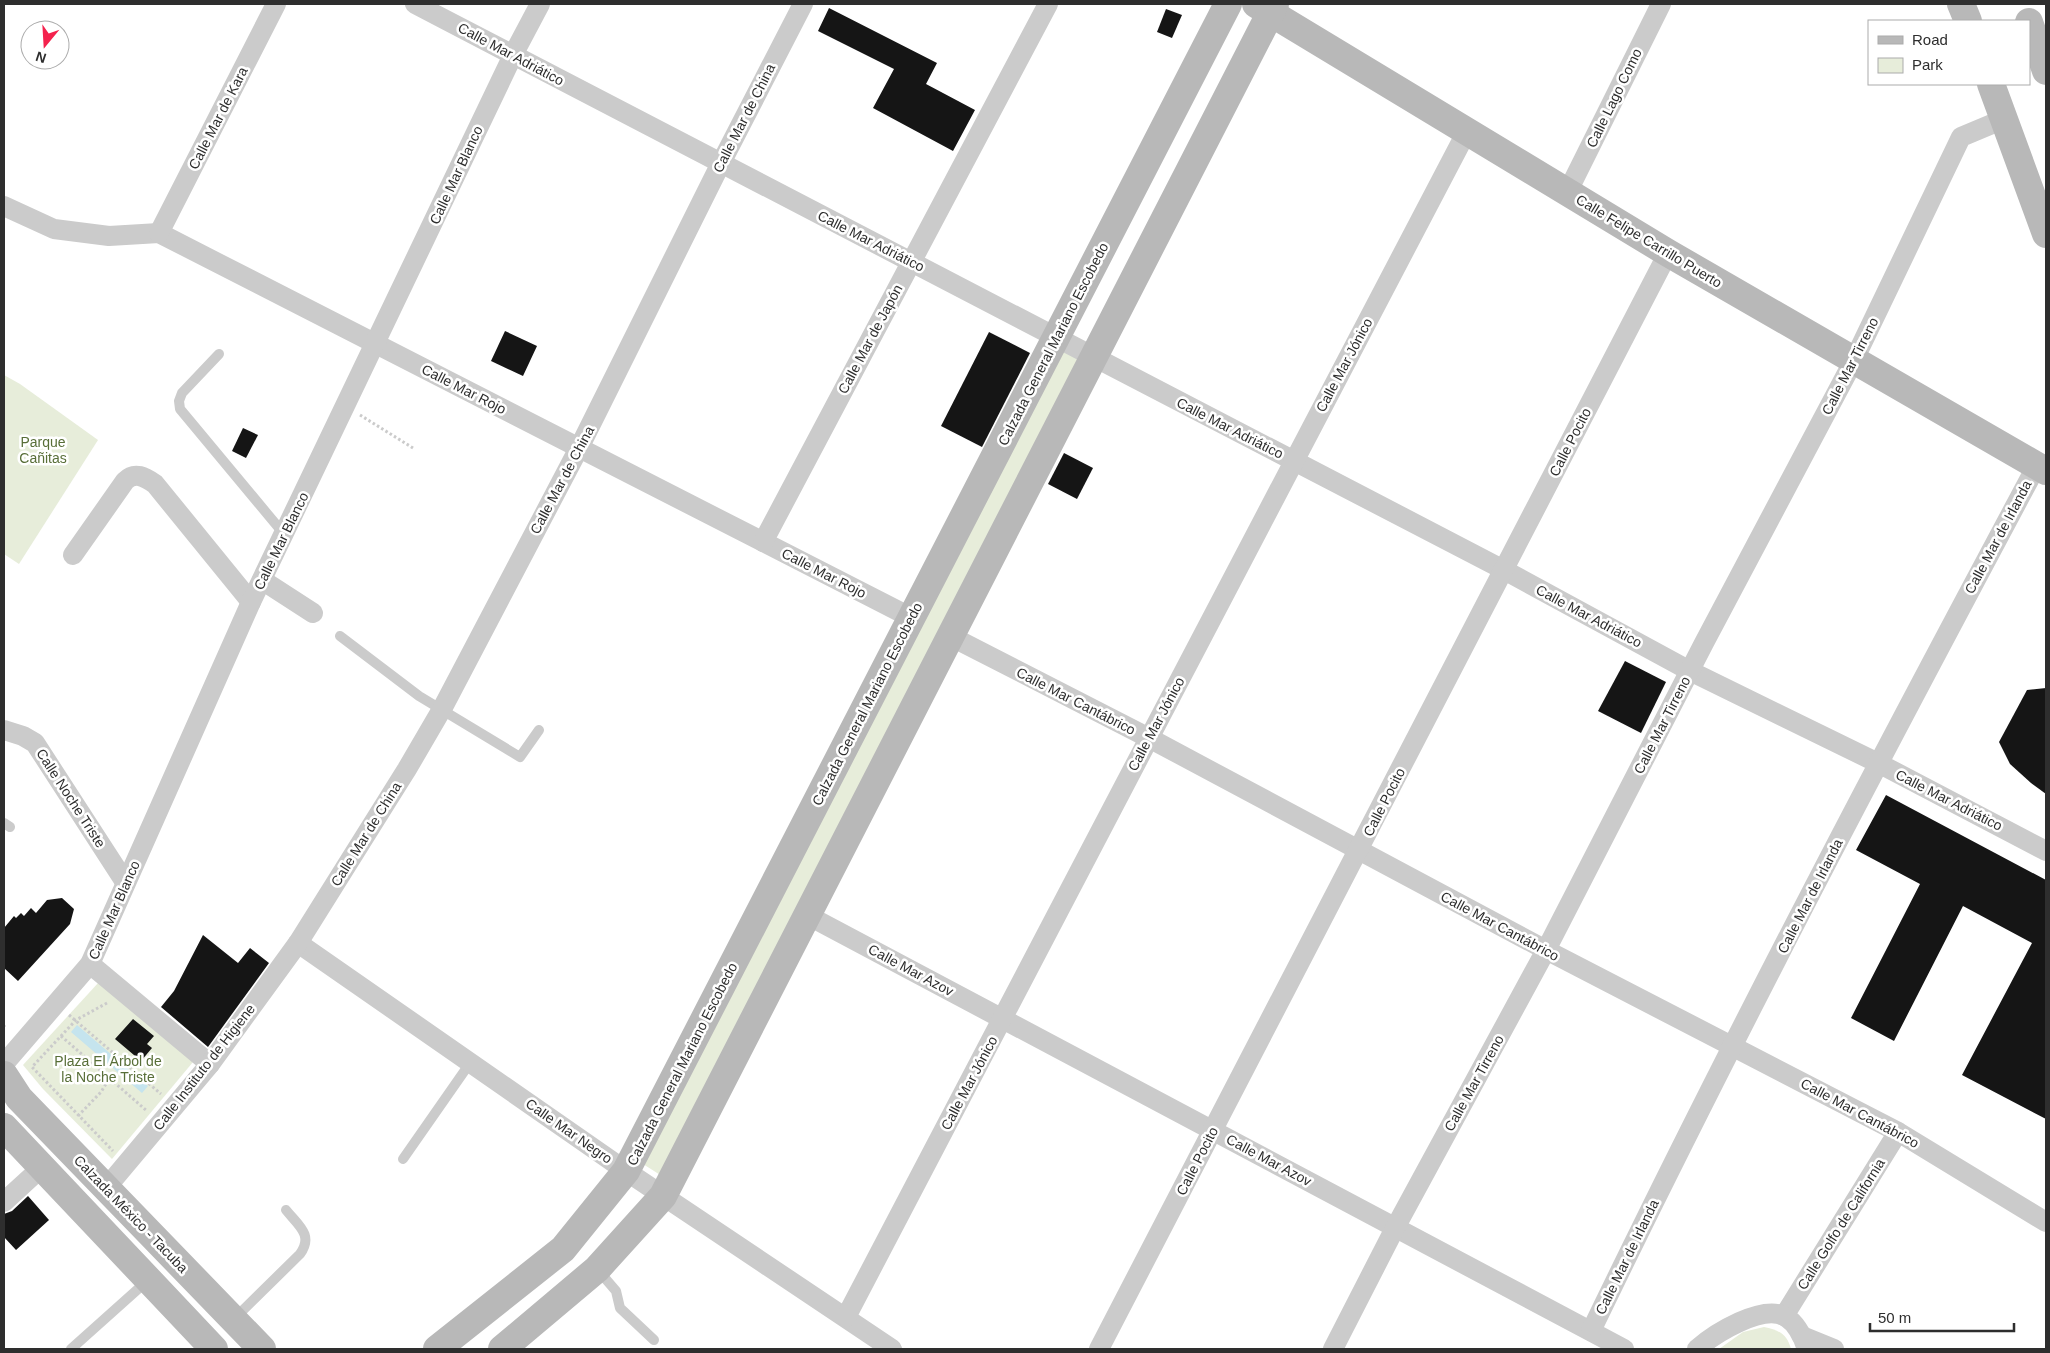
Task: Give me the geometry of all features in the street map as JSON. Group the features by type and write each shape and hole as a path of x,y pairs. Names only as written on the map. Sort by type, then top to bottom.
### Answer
{"main road":[{"name":"Calzada General Mariano Escobedo","path":"437,1349 563,1249 626,1171 1228,4"},
{"path":"1961,4 1968,20"},
{"path":"2022,4 2027,20"},
{"name":"Calle Felipe Carrillo Puerto","path":"1267,7 1467,132 1668,254 2041,468"},
{"path":"502,1349 597,1269 663,1196 1094,358 1267,7"},
{"path":"2030,27 2046,71"},
{"path":"1991,85 2046,234"},
{"name":"Calzada México - Tacuba","path":"4,1075 19,1098 262,1349"},
{"path":"4,1127 214,1349"}],"street":[{"name":"Calle Mar de Kara","path":"159,233 276,4"},
{"name":"Calle Mar Adriático","path":"415,4 1504,570 1690,671 1878,763 2046,851"},
{"name":"Calle Mar Blanco","path":"4,1064 90,964 251,602 513,55 540,4"},
{"name":"Calle Mar de China","path":"298,943 442,709 579,448 721,163 803,4"},
{"name":"Calle Mar de Japón","path":"763,542 1048,4"},
{"name":"Calle Lago Como","path":"1567,193 1661,4"},
{"name":"Calle Mar Tirreno","path":"1333,1349 1395,1228 1546,950 1854,360 1961,137 2004,119"},
{"name":"Calle Mar Jónico","path":"846,1317 1467,132"},
{"path":"4,206 54,228 108,236 159,233"},
{"name":"Calle Mar Rojo","path":"159,233 912,618"},
{"name":"Calle Pocito","path":"1099,1349 1668,254"},
{"name":"Calle Mar de Irlanda","path":"1591,1331 1648,1213 1878,763 2041,468"},
{"path":"73,555 125,481 130,476 138,475 147,478 155,484 251,602"},
{"path":"262,580 313,612"},
{"name":"Calle Mar Cantábrico","path":"950,636 1149,738 1546,950 1898,1132 2046,1222"},
{"name":"Calle Noche Triste","path":"4,730 23,736 35,743 125,882"},
{"name":"Calle Mar Azov","path":"807,915 1624,1349"},
{"name":"Calle Mar Negro","path":"298,943 626,1171 892,1349"},
{"name":"Calle Instituto de Higiene","path":"106,1188 176,1107 210,1064 298,943"},
{"path":"90,964 210,1064"},
{"name":"Calle Golfo de California","path":"1784,1316 1898,1132"},
{"path":"4,1202 41,1168"},
{"path":"1697,1349 1726,1329 1751,1318 1768,1315 1784,1316 1792,1323 1805,1342 1834,1349"}],"lane":[{"path":"219,354 182,393 179,401 180,409 284,534"},
{"path":"340,636 419,696 520,757 539,730"},
{"path":"403,1159 470,1063"},
{"path":"234,1319 300,1254 306,1245 306,1236 286,1210"},
{"path":"597,1269 616,1291 620,1308 654,1340"},
{"path":"71,1349 148,1280"}],"path":[{"path":"346,406 413,448"},
{"path":"114,999 76,1020 32,1067 125,1164"},
{"path":"56,1003 176,1107"},
{"path":"61,1036 149,1112"},
{"path":"78,1116 101,1092 109,1079"}],"green space":[{"path":"1058,349 1085,362 665,1178 643,1164"},
{"name":"Parque Cañitas","path":"4,375 20,384 98,440 19,564 4,554"},
{"name":"Plaza El Árbol de la Noche Triste","path":"99,982 193,1062 112,1159 43,1089 23,1065"},
{"path":"1764,1327 1785,1336 1791,1349 1719,1349 1743,1332"}],"water":[{"path":"77,1025 148,1086 142,1093 71,1032"}],"building":[{"path":"829,8 937,63 926,84 975,110 953,151 873,108 894,69 818,31"},
{"path":"1166,9 1182,15 1172,38 1157,32"},
{"path":"505,331 537,346 523,376 491,361"},
{"path":"989,332 1030,353 982,447 941,426"},
{"path":"243,428 258,435 246,458 232,451"},
{"path":"1064,453 1093,468 1077,499 1048,484"},
{"path":"1625,661 1666,682 1641,733 1598,711"},
{"path":"2046,688 2046,794 2010,764 1999,742 2027,690"},
{"path":"1886,795 2046,880 2046,1119 1962,1075 2032,943 1963,906 1894,1041 1851,1018 1920,884 1856,850"},
{"path":"62,898 74,909 70,924 18,981 4,968 4,928 14,916 16,918 21,913 24,916 31,908 36,913 47,900"},
{"path":"203,935 238,963 250,948 269,963 208,1047 161,1007 174,991"},
{"path":"133,1019 154,1036 147,1044 152,1048 141,1061 115,1039"},
{"path":"28,1196 49,1220 16,1250 4,1237 4,1214 12,1211"}]}
